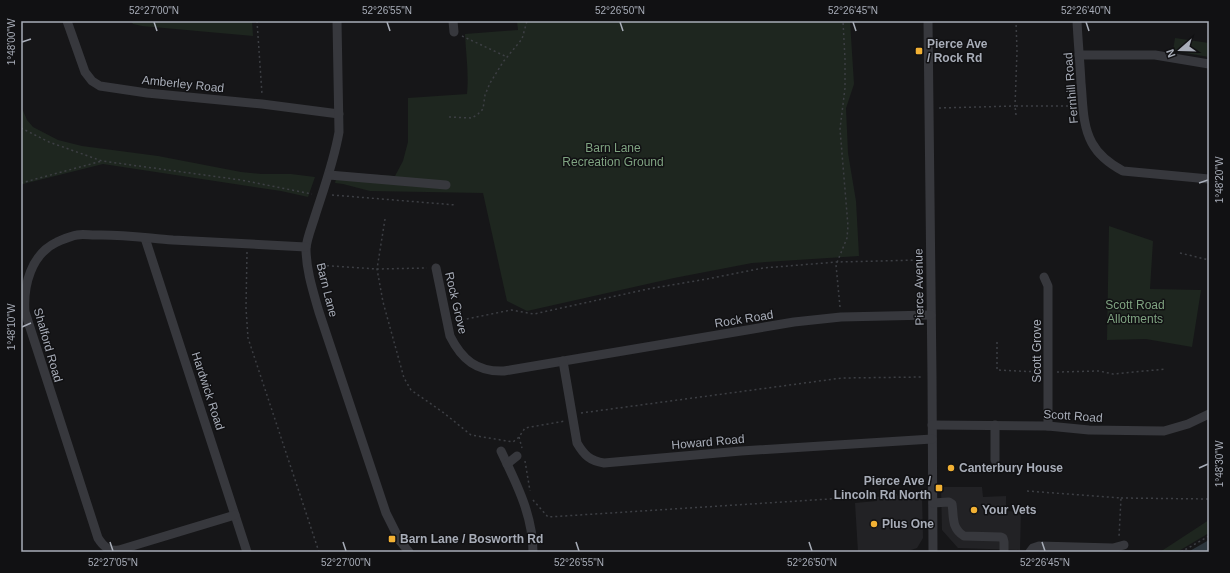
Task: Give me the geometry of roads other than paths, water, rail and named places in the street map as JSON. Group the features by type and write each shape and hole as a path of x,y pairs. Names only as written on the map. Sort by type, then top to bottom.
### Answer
{"street":[{"name":"Amberley Road","path":"67,21 85,72 100,86 146,93 262,104 339,114"},
{"name":"Barn Lane","path":"338,21 339,132 329,175 306,247 307,265 319,312 386,513 400,541 409,552"},
{"path":"454,21 454,32"},
{"name":"Pierce Avenue","path":"928,21 933,552"},
{"name":"Fernhill Road","path":"1077,21 1083,107 1086,127 1091,142 1102,157 1111,165 1123,171 1209,179"},
{"path":"1079,55 1155,55 1209,64"},
{"path":"329,175 446,185"},
{"name":"Shalford Road","path":"235,516 119,550 107,550 98,538 25,312 24,298 27,281 39,256 56,243 77,235 110,234 145,238 306,247"},
{"name":"Hardwick Road","path":"145,238 247,552"},
{"name":"Rock Grove","path":"436,268 450,336 460,354 474,365 494,371 563,361"},
{"name":"Scott Grove","path":"1044,277 1048,286 1048,426"},
{"name":"Rock Road","path":"563,361 794,322 841,317 931,316"},
{"name":"Howard Road","path":"563,361 577,443 584,454 595,461 604,462 741,451 932,439"},
{"name":"Scott Road","path":"932,425 1048,426 1090,430 1164,431 1188,424 1209,414"},
{"path":"995,425 995,460"},
{"path":"501,450 518,485 529,517 533,552"},
{"path":"507,464 521,454"},
{"path":"933,503 949,502 952,504 955,528 964,536 1003,538 1004,552"},
{"path":"1030,552 1033,548 1039,546 1113,548 1121,546"}],"place":[{"name":"Pierce Ave / Rock Rd","path":"919,51"},
{"name":"Canterbury House","path":"951,468"},
{"name":"Pierce Ave / Lincoln Rd North","path":"939,488"},
{"name":"Your Vets","path":"974,510"},
{"name":"Plus One","path":"874,524"},
{"name":"Barn Lane / Bosworth Rd","path":"392,539"}],"park label":[{"name":"Barn Lane Recreation Ground","path":"613,155"},
{"name":"Scott Road Allotments","path":"1135,312"}]}
